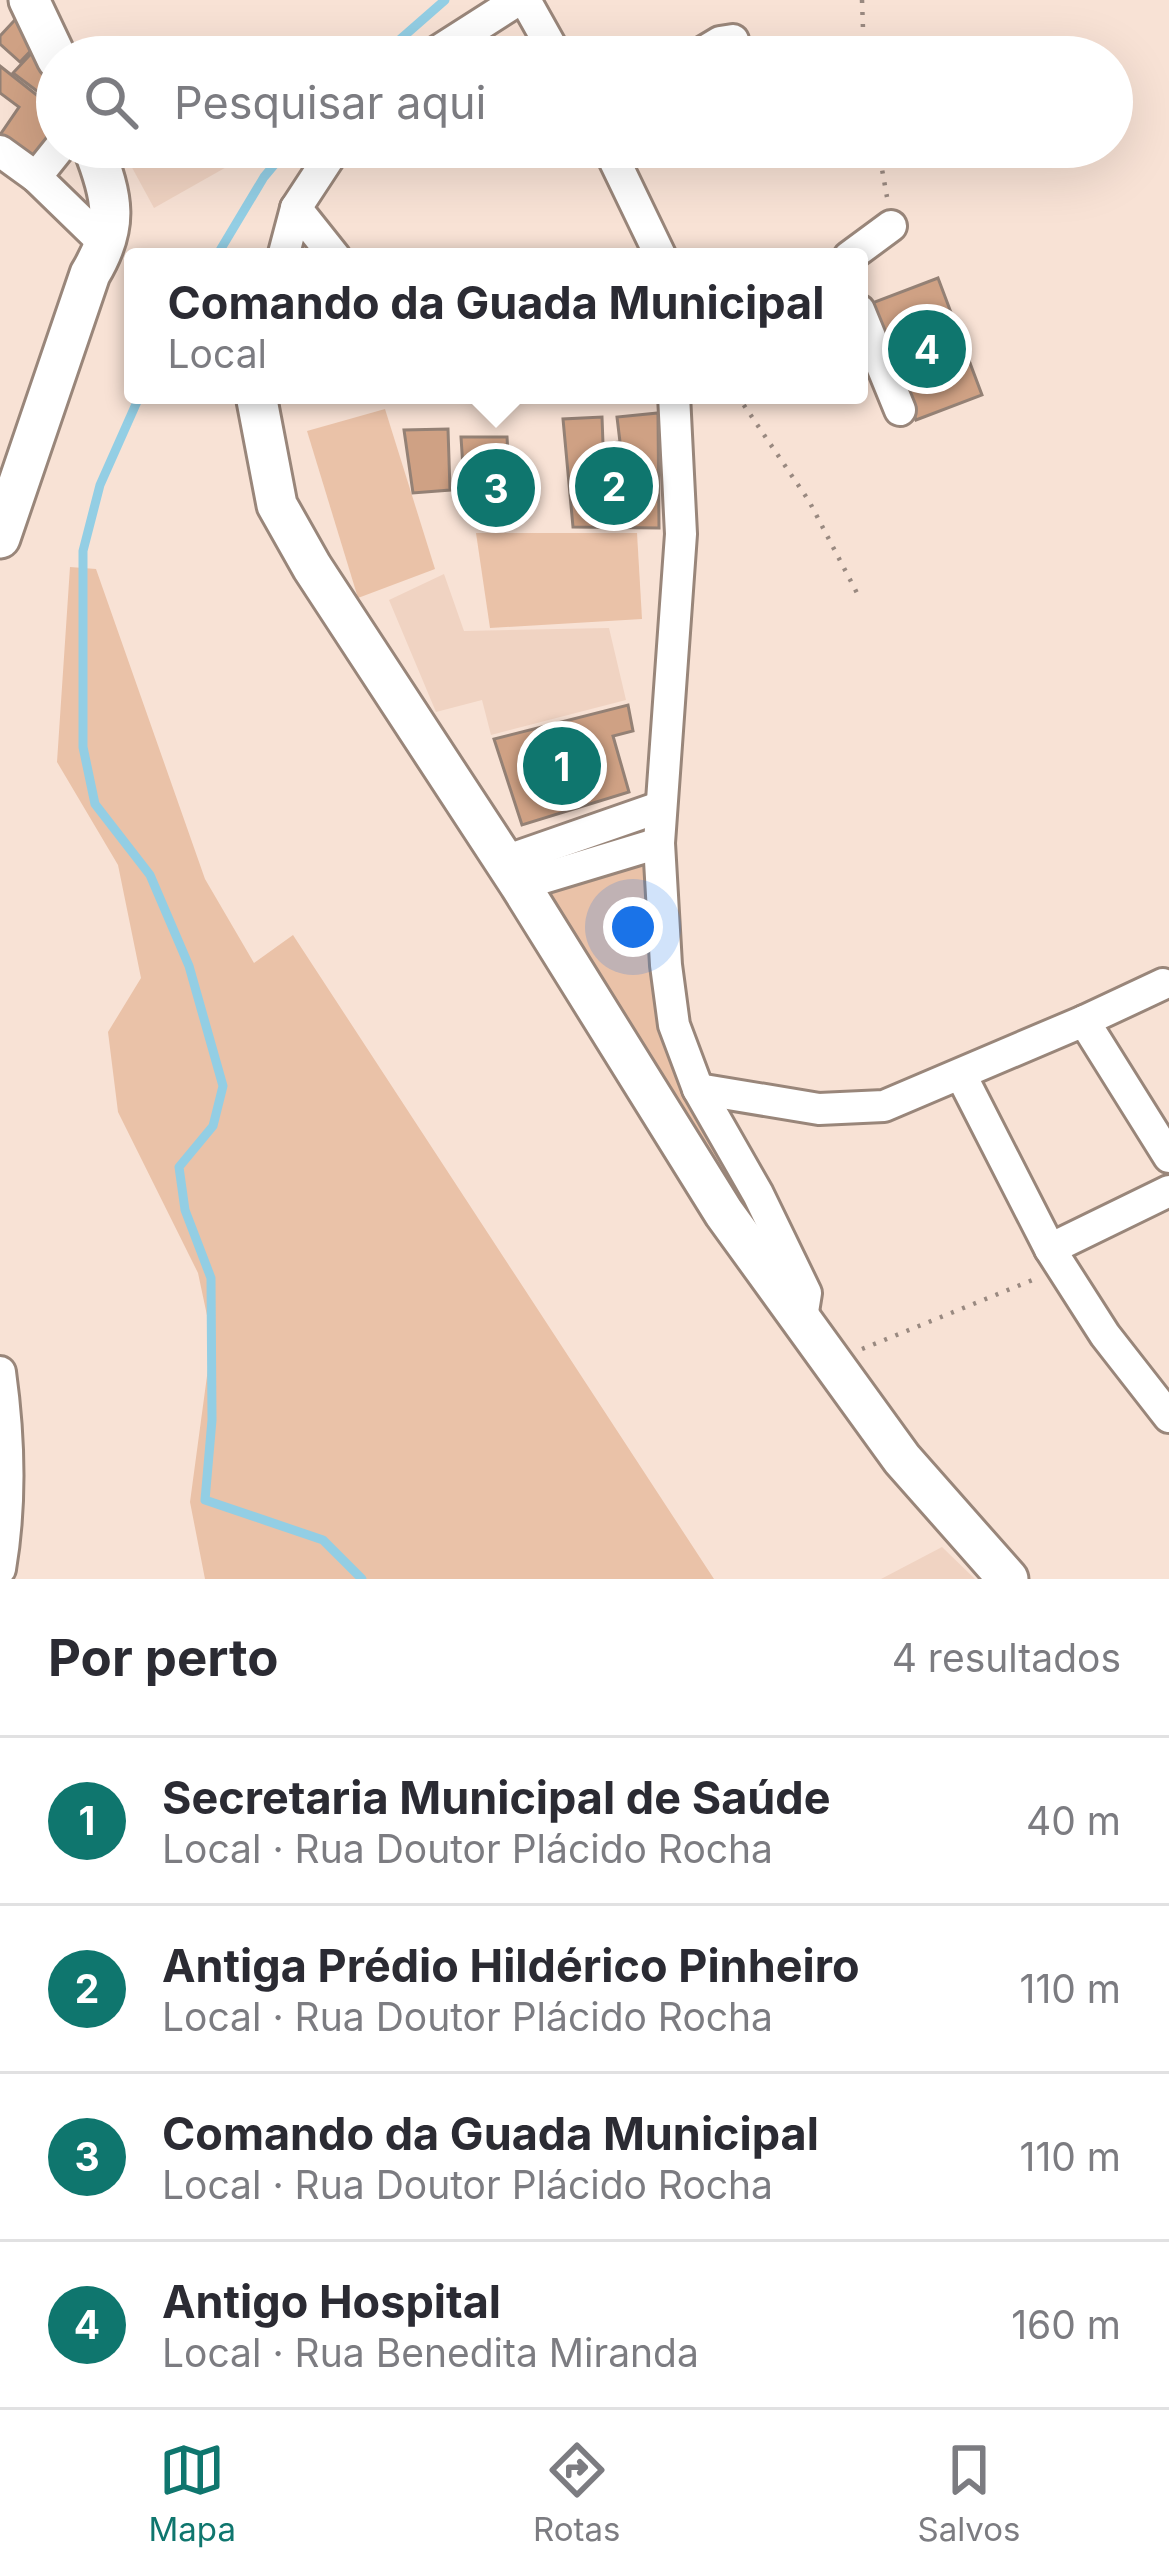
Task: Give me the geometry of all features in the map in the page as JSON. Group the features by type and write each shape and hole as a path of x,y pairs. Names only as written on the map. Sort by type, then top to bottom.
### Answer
{"street":[{"path":"29,0 46,36"},
{"path":"463,36 522,0 544,36"},
{"path":"0,151 36,177 120,256"},
{"path":"36,177 43,168"},
{"path":"100,168 120,256"},
{"path":"285,248 296,208 322,168"},
{"path":"618,168 657,248"},
{"path":"296,208 328,248"},
{"path":"861,248 891,226"},
{"path":"0,538 90,274 120,256"},
{"path":"868,332 900,410"},
{"path":"258,404 271,485 287,527 513,873 724,1213 902,1459 1008,1579"},
{"path":"674,404 681,534 659,842 674,1025 698,1089 758,1194 806,1293 802,1318"},
{"path":"513,873 660,807"},
{"path":"513,873 659,842"},
{"path":"698,1089 847,1110 904,1100 1163,984"},
{"path":"1084,1021 1169,1157"},
{"path":"961,1076 1056,1258 1106,1335 1169,1417"},
{"path":"1056,1258 1169,1191"},
{"path":"0,1372 7,1420 0,1569"}],"path":[{"path":"861,36 862,0"},
{"path":"881,168 891,226"},
{"path":"742,404 809,501 856,593"},
{"path":"834,1361 1056,1258"}],"shaded area":[{"path":"132,168 225,168 154,208"},
{"path":"385,409 435,569 358,598 307,431"},
{"path":"476,533 637,533 642,619 490,628"},
{"path":"70,567 96,569 205,879 254,963 293,935 714,1579 205,1579 190,1502 212,1339 198,1273 118,1112 108,1032 141,978 118,865 57,762"},
{"path":"444,574 464,631 609,628 626,700 491,735 482,700 436,712 389,600"},
{"path":"650,859 656,966 785,1275 536,891"},
{"path":"942,1547 975,1579 881,1579"}],"building":[{"path":"25,9 39,36 20,62 0,44 0,36"},
{"path":"36,48 36,90 13,73"},
{"path":"0,66 36,94 36,163 0,135 19,107 0,93"},
{"path":"938,278 982,395 916,420 872,303"},
{"path":"658,413 659,528 573,527 563,419 602,417 603,444 620,442 617,417"},
{"path":"448,429 450,490 413,493 404,430"},
{"path":"461,437 507,437 509,471 526,470 529,504 514,505 515,517 466,514"},
{"path":"628,705 633,731 613,736 629,792 522,825 494,739"}],"waterway":[{"path":"404,36 445,0"},
{"path":"221,248 272,168"},
{"path":"136,404 100,485 83,551 83,747 95,804 150,875 189,966 223,1086 213,1126 179,1167 185,1210 211,1278 212,1420 205,1500 323,1540 362,1579"}],"place":[{"name":"Antigo Hospital","path":"927,349"},
{"name":"Antiga Prédio Hildérico Pinheiro","path":"614,486"},
{"name":"Comando da Guada Municipal","path":"496,488"},
{"name":"Secretaria Municipal de Saúde","path":"562,766"}]}
